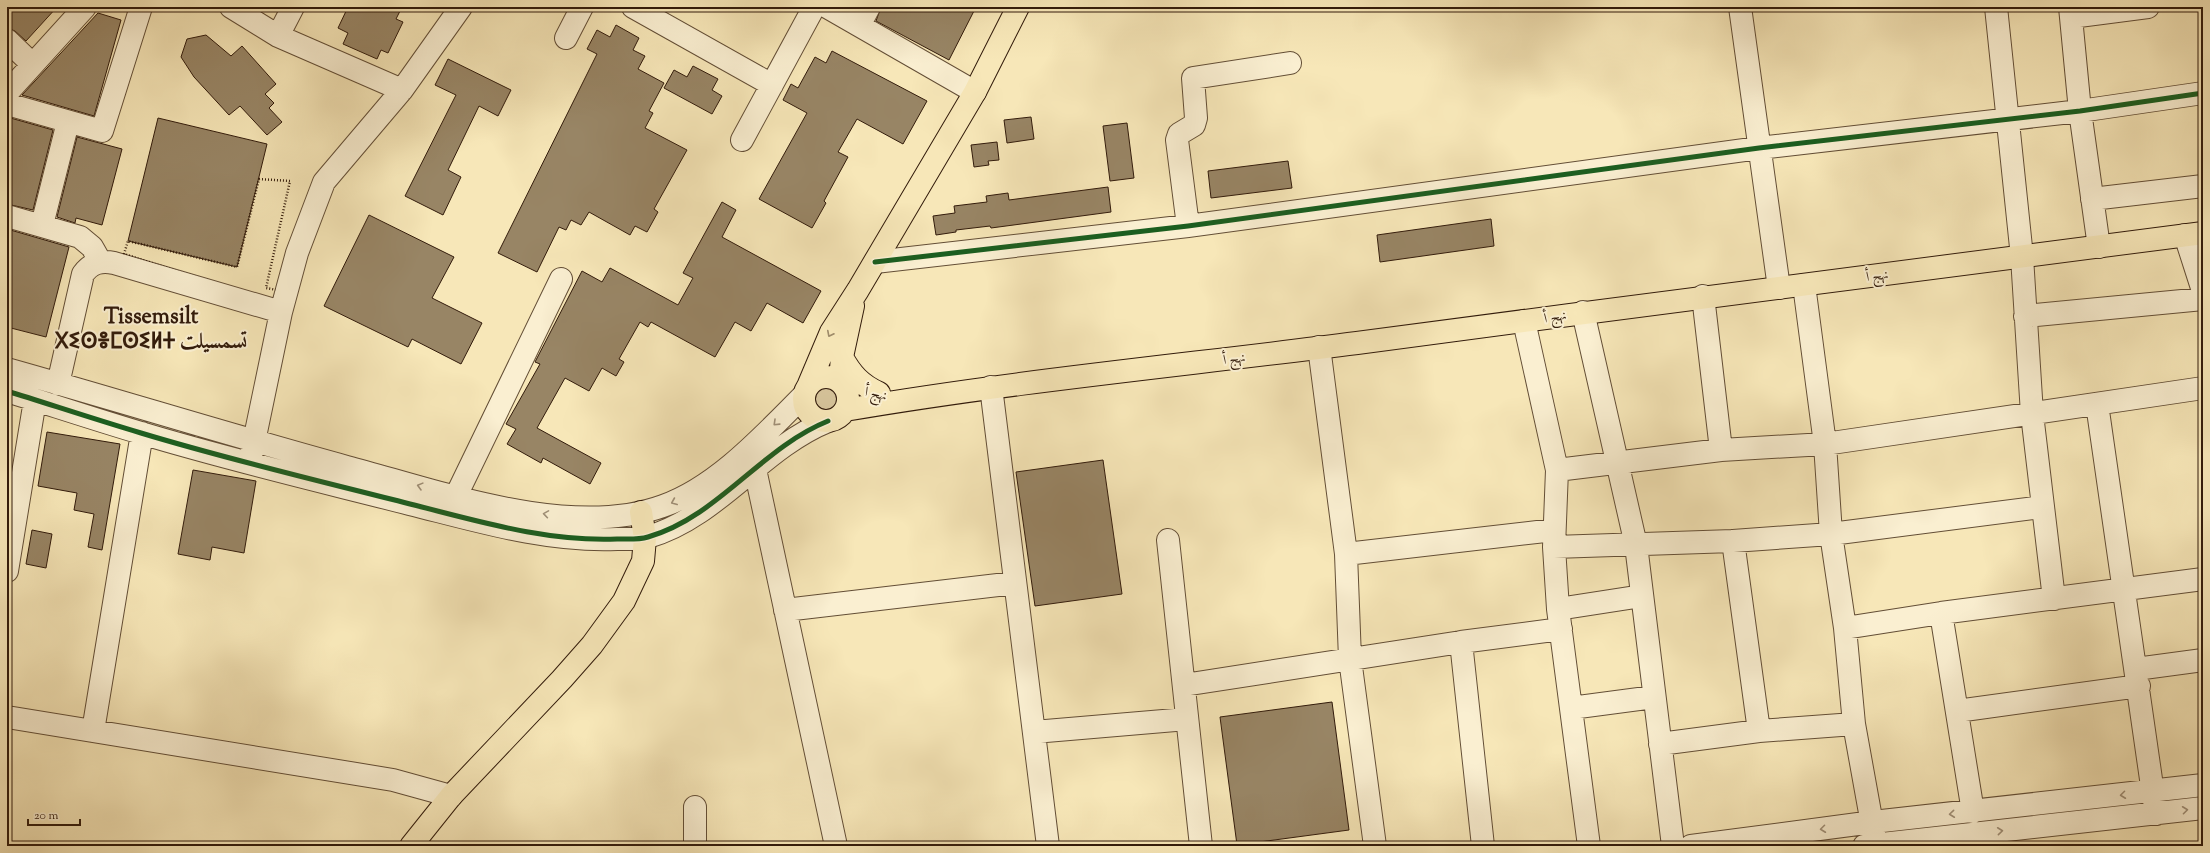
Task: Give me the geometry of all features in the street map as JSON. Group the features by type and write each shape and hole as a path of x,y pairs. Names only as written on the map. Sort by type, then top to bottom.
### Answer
{"main road":[{"path":"858,290 849,321 842,357 842,384 848,398 837,416 815,418 810,414 804,402 807,390 831,332 875,262 1022,7"},
{"name":"نهج أ","path":"837,416 908,400 991,386 1319,348 1703,296 1804,285 2194,234"},
{"path":"842,357 848,369 857,379 867,388 879,393"},
{"path":"807,390 823,378 842,384"},
{"name":"نهج أ","path":"842,384 908,400"},
{"path":"418,844 451,796 562,679 610,621 634,584 643,561 645,538 641,512"}],"street":[{"path":"7,92 85,7"},
{"path":"7,104 102,131 141,7"},
{"path":"231,7 278,36 402,90"},
{"path":"278,36 293,7"},
{"path":"249,463 255,442 281,312 296,253 324,182 402,90 461,7"},
{"path":"566,38 582,7"},
{"path":"633,7 772,85"},
{"path":"742,140 814,7"},
{"path":"827,7 865,16 974,92"},
{"path":"1740,7 1779,288"},
{"path":"1996,7 2022,257 2024,316 2032,414 2054,599"},
{"path":"2099,247 2080,110 2070,12 2148,7"},
{"path":"7,40 32,64"},
{"path":"1188,226 1177,140 1179,134 1194,125 1196,118 1193,78 1290,63"},
{"path":"875,262 1188,226 1759,148 2080,110 2203,93"},
{"path":"42,225 68,122"},
{"path":"2092,199 2203,186"},
{"path":"7,216 80,237 92,247 100,261"},
{"path":"2194,234 2203,291"},
{"path":"58,384 83,274 87,268 100,261 114,263 281,312"},
{"path":"456,496 561,279"},
{"path":"1804,285 1825,444 1831,534 1845,628 1854,724 1873,822 1872,845 2203,808"},
{"path":"1703,296 1721,450"},
{"path":"2024,316 2203,298"},
{"path":"1583,312 1636,545 1672,846"},
{"path":"1524,321 1557,470 1554,538 1559,619 1589,846"},
{"path":"1319,348 1346,554 1350,659 1375,846"},
{"path":"7,370 255,442 456,496 511,509 563,517 603,518 641,512 662,507 695,490 744,454 807,390"},
{"path":"991,386 1048,846"},
{"path":"1557,470 1721,450 1825,444 2203,388"},
{"path":"7,391 142,433 249,463 498,526 545,535 592,540 645,538 675,526 693,516 797,435 837,416"},
{"path":"7,571 35,400"},
{"path":"2097,404 2138,677 2156,814"},
{"path":"93,731 142,433"},
{"path":"755,469 836,846"},
{"path":"1346,554 1554,538 1636,545 1733,542 1831,534 2042,506"},
{"path":"1168,540 1201,846"},
{"path":"1733,542 1759,731"},
{"path":"1845,628 1941,613 2203,579"},
{"path":"785,610 1015,583"},
{"path":"1184,685 1461,642 1559,619 1642,596"},
{"path":"1941,613 1973,812"},
{"path":"1461,642 1483,846"},
{"path":"1957,711 2138,677 2203,660"},
{"path":"1571,708 1654,697"},
{"path":"7,716 393,780 451,796"},
{"path":"1034,732 1188,719"},
{"path":"1660,744 1759,731 1854,724"},
{"path":"1691,846 1873,822 1973,812 2203,785"},
{"path":"694,846 695,807"}],"path":[{"path":"259,179 290,181 266,288 277,290 273,302 124,254 128,241 237,267 259,179"}],"shaded area":[{"path":"827,386 836,389 839,398 836,407 827,410 818,407 815,398 818,389"}],"building":[{"path":"7,7 57,7 26,41 15,31 7,28"},
{"path":"348,7 402,7 396,19 403,22 388,53 381,50 377,59 343,44 348,33 338,28"},
{"path":"881,7 976,7 949,60 876,21"},
{"path":"98,13 121,20 94,116 22,95"},
{"path":"616,25 639,38 633,50 645,56 638,69 664,83 649,111 653,113 645,128 687,150 654,209 658,212 647,232 635,226 630,235 589,212 581,225 571,220 566,230 559,227 537,272 498,253 597,54 587,49 597,30 610,37"},
{"path":"206,35 231,56 242,46 276,84 265,94 274,103 269,108 282,122 267,135 240,106 229,115 194,77 181,57 187,39"},
{"path":"832,51 927,101 903,144 857,119 838,152 848,157 824,201 826,203 812,228 759,199 807,113 783,100 791,84 798,88 815,57 826,63"},
{"path":"448,59 511,90 498,116 479,106 448,170 461,177 443,215 405,196 456,95 435,85"},
{"path":"693,66 718,79 712,90 722,96 712,114 664,88 674,70 687,77"},
{"path":"7,117 53,130 33,210 7,204"},
{"path":"1031,117 1034,139 1007,143 1004,120"},
{"path":"158,118 267,144 237,267 128,241"},
{"path":"1127,123 1134,178 1110,181 1103,126"},
{"path":"77,137 122,149 102,225 76,218 75,223 57,217"},
{"path":"997,142 999,160 988,161 989,165 974,167 971,145"},
{"path":"1288,161 1292,188 1211,198 1208,171"},
{"path":"1108,187 1111,212 991,228 990,226 956,230 956,232 936,235 933,216 955,213 954,206 987,202 986,196 1008,193 1009,200"},
{"path":"722,202 736,210 722,237 821,291 803,323 767,303 751,331 735,322 715,357 651,322 648,327 640,322 619,359 624,362 616,376 602,368 589,391 565,378 537,428 601,463 590,484 543,458 541,463 507,444 516,429 506,424 540,364 535,362 582,271 602,282 610,268 678,305 693,278 683,273"},
{"path":"369,215 454,257 432,298 482,323 461,364 412,339 408,347 324,306"},
{"path":"1491,219 1494,246 1380,262 1377,235"},
{"path":"7,229 69,247 46,337 7,327"},
{"path":"47,432 120,444 102,550 88,547 94,514 74,510 77,493 38,486"},
{"path":"1103,460 1122,594 1035,606 1016,472"},
{"path":"193,470 256,481 244,553 212,547 210,560 178,554"},
{"path":"32,530 52,534 46,568 26,564"},
{"path":"1332,702 1349,830 1237,845 1220,717"}],"cycle path":[{"path":"875,262 1188,226 1759,148 2080,111 2203,93"},
{"path":"7,391 174,443 309,479 512,529 538,534 591,539 640,539 673,527 718,499 781,448 804,433 828,421"}],"district":[{"name":"Tissemsilt ⵝⵉⵙⴻⵎⵙⵉⵍⵜ تسمسيلت","path":"151,328"}]}
